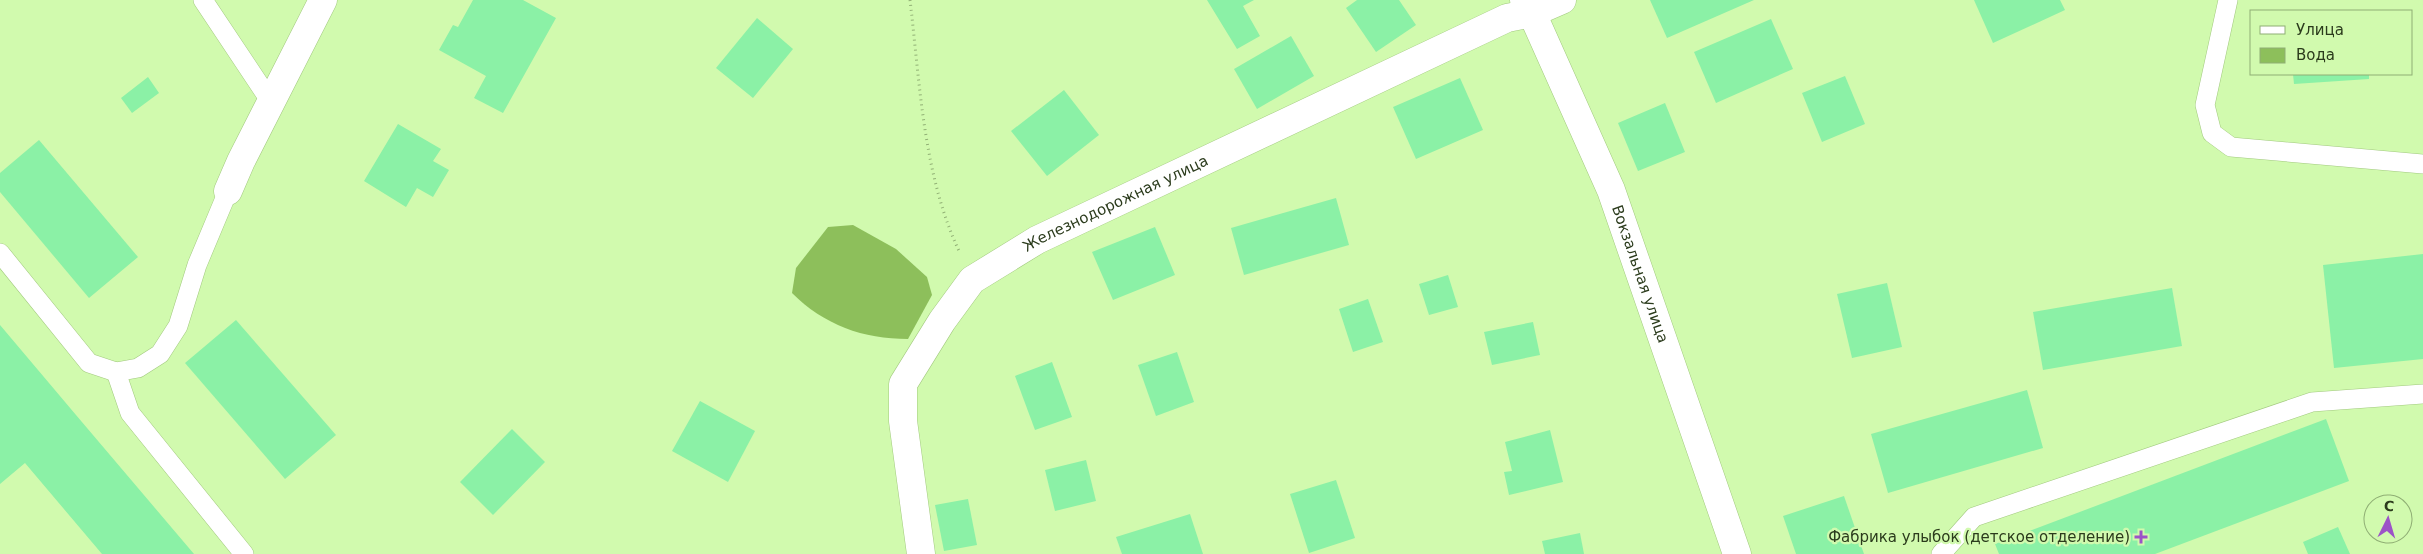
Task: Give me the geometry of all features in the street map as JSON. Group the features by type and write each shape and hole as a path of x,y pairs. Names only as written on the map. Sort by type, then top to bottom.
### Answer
{"street":[{"path":"228,191 323,0"},
{"name":"Железнодорожная улица","path":"921,554 903,421 903,384 942,321 972,280 1046,236 1528,6 1562,0"},
{"name":"Вокзальная улица","path":"1528,6 1611,190 1737,554"}],"lane":[{"path":"203,0 271,102"},
{"path":"2228,0 2205,105 2212,133 2231,147 2423,164"},
{"path":"0,253 89,363 116,372 138,368 160,354 178,326 197,265 228,191"},
{"path":"116,372 130,412 244,554"},
{"path":"1941,554 1974,517 2312,402 2423,394"}],"path":[{"path":"910,0 926,137 946,224 972,280"}],"water":[{"path":"853,225 896,249 927,277 932,295 908,339 875,336 845,328 817,314 792,293 796,268 828,227"}],"building":[{"path":"473,0 523,0 556,18 503,113 474,98 486,76 439,50 453,25 458,27"},
{"path":"1207,0 1254,0 1243,6 1260,36 1237,49"},
{"path":"1357,0 1399,0 1416,25 1376,52 1346,8"},
{"path":"1650,0 1754,0 1667,38"},
{"path":"1974,0 2060,0 2065,10 1993,43"},
{"path":"757,18 793,49 753,98 716,68"},
{"path":"1771,19 1793,69 1716,103 1694,52"},
{"path":"1291,36 1314,76 1257,109 1234,69"},
{"path":"2293,75 2369,75 2369,79 2294,84"},
{"path":"1845,76 1865,124 1822,142 1802,93"},
{"path":"148,77 159,93 132,113 121,98"},
{"path":"1460,78 1483,130 1416,159 1393,107"},
{"path":"1064,90 1099,135 1047,176 1011,131"},
{"path":"1665,103 1685,152 1638,171 1618,123"},
{"path":"398,124 441,149 433,161 449,170 433,197 417,188 406,207 364,181"},
{"path":"39,140 138,257 89,298 0,192 0,173"},
{"path":"1336,198 1349,245 1244,275 1231,228"},
{"path":"1155,227 1175,275 1113,300 1092,252"},
{"path":"2423,254 2423,359 2334,368 2323,265"},
{"path":"1448,275 1458,307 1429,315 1419,284"},
{"path":"1887,283 1902,347 1852,358 1837,294"},
{"path":"2172,288 2182,346 2043,370 2033,312"},
{"path":"1368,299 1383,342 1353,352 1339,309"},
{"path":"236,320 336,435 285,479 185,363"},
{"path":"1533,322 1540,355 1492,365 1484,332"},
{"path":"0,325 194,554 102,554 25,463 0,484"},
{"path":"1177,352 1194,402 1156,416 1138,365"},
{"path":"1052,362 1072,417 1035,430 1015,376"},
{"path":"2027,390 2043,448 1888,493 1871,434"},
{"path":"700,401 755,431 728,482 672,451"},
{"path":"2326,419 2349,481 2155,554 1999,554 1995,544"},
{"path":"512,429 545,462 493,515 460,482"},
{"path":"1550,430 1563,482 1509,495 1504,472 1512,471 1505,442"},
{"path":"1086,460 1096,501 1055,511 1045,470"},
{"path":"1336,480 1355,538 1309,553 1290,494"},
{"path":"1844,496 1864,554 1796,554 1783,516"},
{"path":"968,499 977,545 944,551 935,505"},
{"path":"1190,514 1203,554 1122,554 1116,537"},
{"path":"2338,527 2350,554 2308,554 2303,542"},
{"path":"1580,533 1584,554 1545,554 1542,541"}],"place":[{"name":"Фабрика улыбок (детское отделение)","path":"2141,537"}]}
